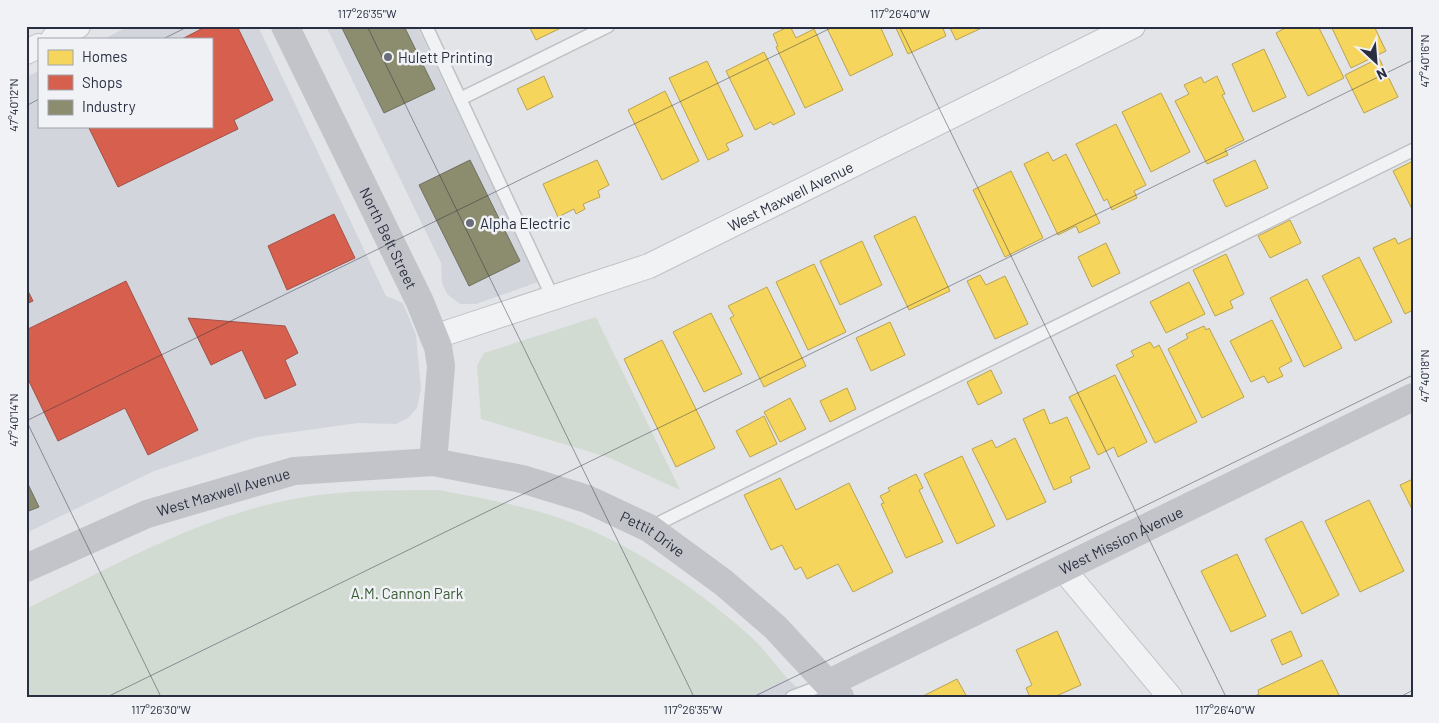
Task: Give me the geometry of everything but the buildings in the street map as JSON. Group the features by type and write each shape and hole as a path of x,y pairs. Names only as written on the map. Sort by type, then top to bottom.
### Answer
{"street":[{"path":"55,38 78,26"},
{"name":"North Belt Street","path":"285,26 420,302 434,337 441,366 441,381 433,462"},
{"name":"West Maxwell Avenue","path":"434,337 552,296 649,266 1133,26"},
{"path":"26,52 38,46"},
{"name":"West Mission Avenue","path":"834,690 1063,569 1413,397"},
{"name":"West Maxwell Avenue","path":"26,568 147,514 294,471 433,462"},
{"name":"Pettit Drive","path":"433,462 522,478 588,499 649,528 732,589 775,627 834,690"},
{"path":"1063,569 1170,697"}],"lane":[{"path":"426,26 552,296"},
{"path":"460,99 608,26"},
{"path":"649,528 1413,150"},
{"path":"792,697 834,690"}],"shaded area":[{"path":"129,26 258,26 386,296 403,303 416,335 421,389 417,408 408,418 396,424 358,423 257,437 154,471 26,533 26,77 38,71 38,128 212,128 212,38 106,38"},
{"path":"326,26 417,26 538,282 476,304 460,304 447,294 442,283 441,263"},
{"path":"787,678 807,697 748,697"}],"green space":[{"path":"596,317 680,490 610,458 481,419 477,366 484,353"},
{"name":"A.M. Cannon Park","path":"439,490 544,513 601,535 647,559 690,587 730,619 754,640 787,678 748,697 26,697 26,609 125,559 227,516 299,498 333,493"}],"place":[{"name":"Hulett Printing","path":"388,57"},
{"name":"Alpha Electric","path":"470,223"}]}
